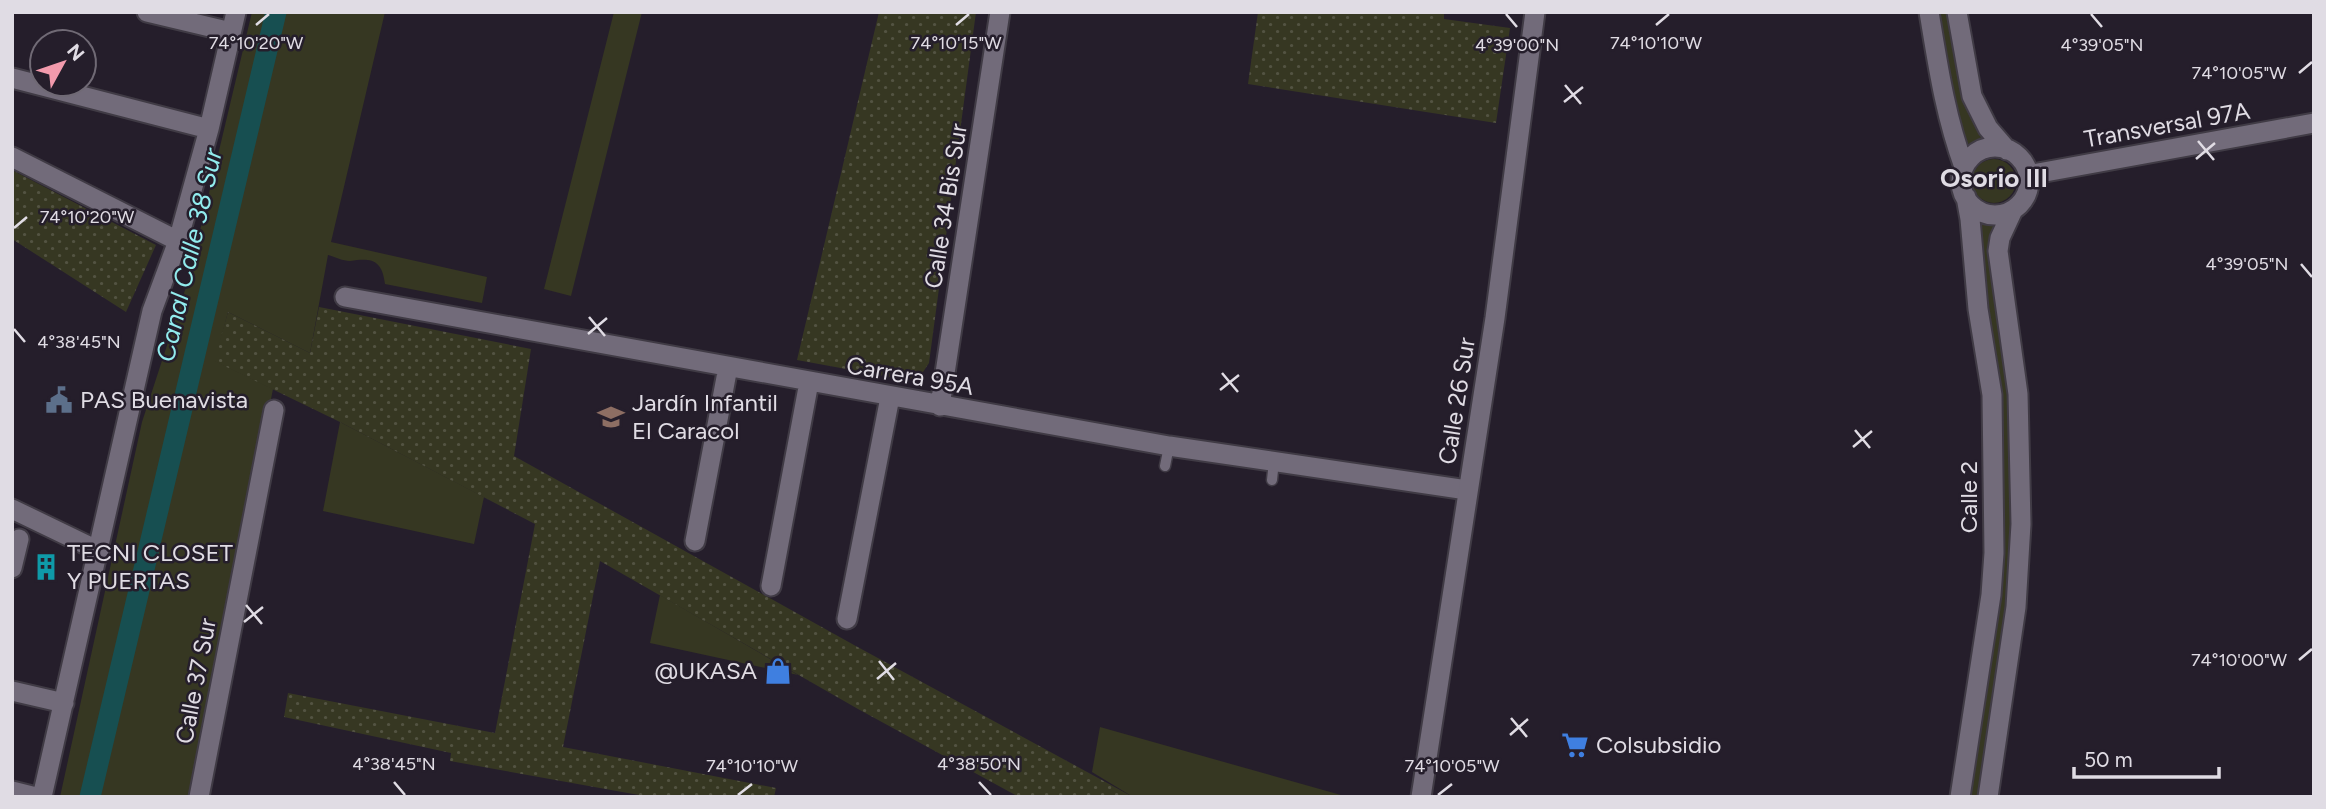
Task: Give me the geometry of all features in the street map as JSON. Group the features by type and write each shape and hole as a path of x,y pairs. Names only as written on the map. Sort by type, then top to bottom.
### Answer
{"street":[{"path":"147,12 231,32"},
{"path":"42,797 152,311 178,242 209,129 236,12"},
{"name":"Calle 34 Bis Sur","path":"940,406 1000,12"},
{"name":"Calle 26 Sur","path":"1421,797 1495,318 1535,12"},
{"path":"1929,12 1946,110 1964,167"},
{"path":"1957,12 1972,96 1988,128 2007,150 2021,160 2028,175 2026,195 2013,209 2004,214 1982,212 1972,206 1966,197 1961,177 1964,167 1978,152 1987,148 2007,150"},
{"path":"12,78 209,129"},
{"name":"Transversal 97A","path":"2028,175 2314,123"},
{"path":"12,157 178,242"},
{"name":"Calle 2","path":"1960,797 1991,595 1994,540 1992,395 1978,309 1966,197"},
{"name":"Calle 2","path":"1988,797 2020,564 2018,394 1998,251 2000,238 2013,209"},
{"name":"Carrera 95A","path":"345,297 1169,446 1273,470 1467,490"},
{"path":"695,541 728,367"},
{"path":"771,586 809,382"},
{"path":"847,619 890,397"},
{"name":"Calle 37 Sur","path":"199,797 274,410"},
{"path":"12,509 99,551"},
{"path":"12,568 19,539"},
{"path":"12,691 64,703"},
{"path":"12,791 36,797"}],"lane":[{"path":"1165,466 1169,446"}],"green space":[{"path":"252,12 385,12 331,242 487,277 482,303 385,284 381,269 374,262 347,261 328,255 310,353 228,312 215,361 273,389 191,797 60,797 142,422 188,281"},
{"path":"614,12 642,12 571,296 544,289"},
{"path":"879,12 976,12 929,363 921,375 906,380 797,360"},
{"path":"1258,12 1444,12 1444,19 1510,28 1496,123 1248,84"},
{"path":"1939,12 1950,12 1985,139 1968,144 1955,107"},
{"path":"1994,159 2010,165 2016,181 2010,197 1994,203 1978,197 1972,181 1978,165"},
{"path":"12,170 156,245 126,312 12,239"},
{"path":"1980,223 2000,223 2012,463 2012,534 2007,603 1979,797 1969,797 1987,676 1986,311"},
{"path":"319,307 531,349 514,456 1133,797 1019,797 858,709 600,561 563,747 776,788 774,797 650,797 450,761 451,753 284,717 288,693 495,733 535,524 340,422 214,361 228,312 310,353"},
{"path":"340,422 484,497 474,544 323,511"},
{"path":"660,595 798,675 650,643"},
{"path":"1100,727 1348,797 1133,797 1092,772"}],"waterway":[{"name":"Canal Calle 38 Sur","path":"90,797 276,12"}],"place":[{"name":"PAS Buenavista","path":"59,400"},
{"name":"Jardín Infantil El Caracol","path":"611,417"},
{"name":"TECNI CLOSET Y PUERTAS","path":"46,567"},
{"name":"@UKASA","path":"778,671"},
{"name":"Colsubsidio","path":"1575,745"}],"district":[{"name":"Osorio III","path":"1994,178"}]}
